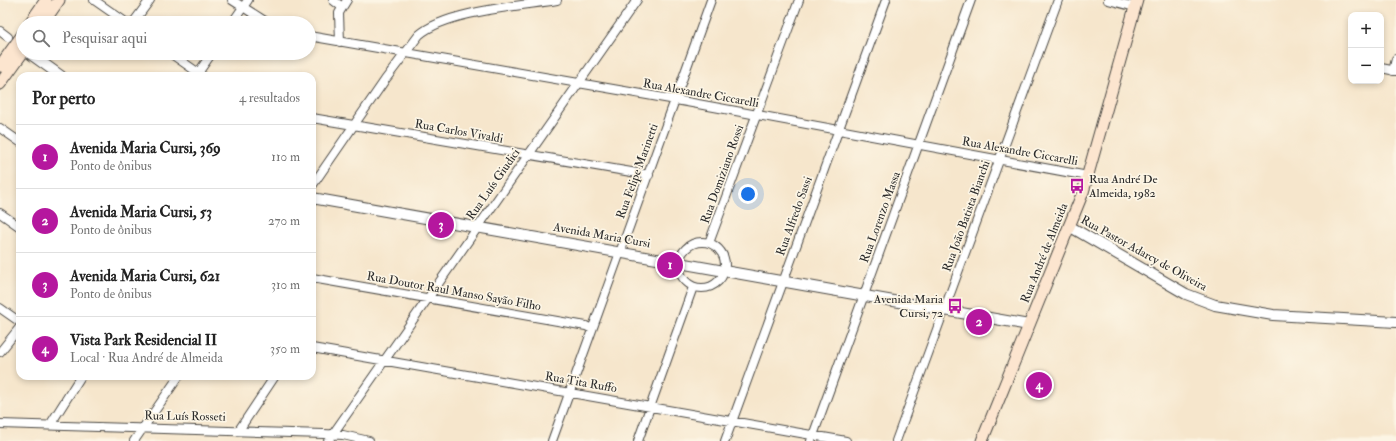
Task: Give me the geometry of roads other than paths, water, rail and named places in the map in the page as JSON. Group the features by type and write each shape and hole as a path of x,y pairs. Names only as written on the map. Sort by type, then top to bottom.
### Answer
{"main road":[{"path":"35,16 46,0"},
{"path":"48,16 59,0"},
{"name":"Rua André de Almeida","path":"982,441 1088,176 1136,3"},
{"path":"3,57 16,42"},
{"path":"0,84 17,60"}],"street":[{"path":"94,0 114,16"},
{"path":"138,16 150,0"},
{"path":"232,0 256,16"},
{"path":"237,16 248,0"},
{"path":"333,0 344,3 339,12 340,42"},
{"path":"316,180 405,53 426,29 444,20 460,16 557,0"},
{"name":"Rua Luís Giudici","path":"330,438 637,0"},
{"name":"Rua Felipe Marinetti","path":"552,441 711,0"},
{"name":"Rua Domiziano Rossi","path":"710,243 799,0"},
{"name":"Rua Alfredo Sassi","path":"725,441 886,0"},
{"name":"Rua Lorenzo Massa","path":"812,438 971,0"},
{"name":"Rua João Batista Bianchi","path":"896,441 1058,0"},
{"path":"1108,0 1136,3"},
{"path":"0,31 8,37"},
{"name":"Rua Alexandre Ciccarelli","path":"316,37 676,100 918,146 1088,176"},
{"path":"3,57 16,53"},
{"path":"1384,69 1395,71 1396,59"},
{"path":"39,60 55,72"},
{"path":"179,60 195,72"},
{"path":"201,72 208,60"},
{"name":"Rua Carlos Vivaldi","path":"316,119 649,175"},
{"path":"0,128 16,139"},
{"name":"Avenida Maria Cursi","path":"316,199 784,280 864,296 1029,325"},
{"path":"0,213 16,224"},
{"name":"Rua Pastor Adarcy de Oliveira","path":"1069,226 1186,294 1215,306 1273,315 1396,322"},
{"path":"710,243 716,246 724,257 725,270 719,282 713,286 707,288 693,287 682,277 679,262 687,248 694,244 710,243"},
{"name":"Rua Doutor Raul Manso Sayão Filho","path":"316,279 586,326 592,329"},
{"path":"638,441 693,287"},
{"path":"0,308 16,319"},
{"path":"0,352 16,332"},
{"name":"Rua Tita Ruffo","path":"316,349 732,421 812,438 846,441"},
{"path":"50,425 78,380"},
{"path":"134,441 176,380"},
{"path":"240,430 272,380"},
{"name":"Rua Luís Rosseti","path":"0,424 240,430 369,441"}],"place":[{"name":"Rua André De Almeida, 1982","path":"1077,186"},
{"name":"Avenida Maria Cursi, 621","path":"441,225"},
{"name":"Avenida Maria Cursi, 369","path":"670,265"},
{"name":"Avenida Maria Cursi, 72","path":"955,306"},
{"name":"Avenida Maria Cursi, 53","path":"979,322"},
{"name":"Vista Park Residencial II","path":"1039,385"}]}
